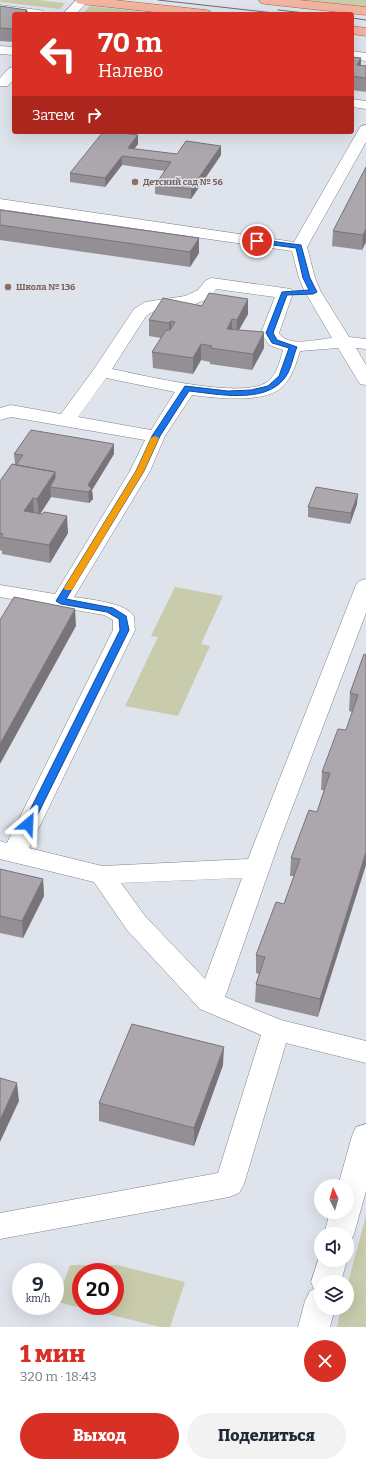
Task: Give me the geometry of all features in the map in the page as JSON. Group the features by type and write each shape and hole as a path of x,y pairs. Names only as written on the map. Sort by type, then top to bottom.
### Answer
{"main road":[{"path":"82,0 188,12"},
{"path":"265,0 366,11"},
{"path":"354,30 366,32"}],"street":[{"path":"71,12 82,0"},
{"path":"0,10 20,12"},
{"path":"0,50 12,51"},
{"path":"354,55 366,57"},
{"path":"3,83 12,73"},
{"path":"354,103 366,105"},
{"path":"354,122 366,130 299,247 307,278 313,292 366,380"},
{"path":"0,204 299,247"},
{"path":"66,420 101,372 140,313 151,306 189,300 204,294 212,283 285,293 313,292"},
{"path":"285,293 270,333 275,342 293,347 343,342 366,344"},
{"path":"101,372 228,394 251,393 270,388 282,377 293,347"},
{"path":"61,601 140,471 156,436 187,388"},
{"path":"0,414 11,411 156,436"},
{"path":"210,1002 258,868 366,585"},
{"path":"0,591 110,610 123,618 124,630 7,852 102,875 258,868"},
{"path":"102,875 136,923 210,1002 276,1030 366,1052"},
{"path":"0,1226 229,1184 276,1030"},
{"path":"354,1180 366,1136"},
{"path":"314,1327 317,1315"}],"green space":[{"path":"0,0 39,0 65,3 60,9 0,2"},
{"path":"304,0 366,0 366,7"},
{"path":"90,6 144,12 84,12"},
{"path":"175,587 223,596 201,644 210,646 178,716 125,706 158,637 151,636"},
{"path":"366,1215 366,1327 337,1327 340,1315 354,1315 354,1275 350,1275 352,1267 354,1267 354,1260"},
{"path":"70,1265 72,1265 72,1306 64,1304 64,1282"},
{"path":"124,1267 185,1282 170,1327 161,1327 111,1315 124,1315"}],"building":[{"path":"0,6 27,10 25,12 12,12 12,29 0,28"},
{"path":"354,57 361,58 357,65 366,66 366,78 354,76"},
{"path":"101,134 138,135 128,148 177,154 186,141 221,146 191,189 155,185 171,162 122,156 105,178 70,173"},
{"path":"366,167 366,229 363,235 333,231"},
{"path":"0,210 199,238 190,252 0,225"},
{"path":"209,293 248,299 237,320 232,319 227,329 264,332 253,354 210,348 212,346 201,344 193,358 152,352 166,330 170,330 175,322 171,321 169,323 149,320 163,298 202,306"},
{"path":"31,430 114,444 88,485 92,489 88,492 50,487 55,478 55,472 16,465 23,455 14,454"},
{"path":"12,464 55,472 37,499 33,498 24,511 42,514 44,512 67,516 49,545 1,537 3,534 0,533 0,481"},
{"path":"316,487 358,494 351,513 308,507"},
{"path":"14,597 75,609 0,744 0,620"},
{"path":"364,654 366,655 366,852 320,999 256,984 265,957 256,955 276,902 284,904 300,859 291,858 309,810 317,812 330,773 322,772 338,729 346,730 358,695 350,693"},
{"path":"0,869 43,879 22,921 0,916"},
{"path":"132,1024 224,1047 194,1128 99,1103"},
{"path":"0,1078 17,1083 0,1120"}],"tram line":[{"path":"158,0 265,12"},
{"path":"278,10 296,12"},
{"path":"354,18 366,20"}],"slow traffic":[{"path":"68,588 140,471 155,438"}],"place":[{"name":"Детский сад № 56","path":"135,182"},
{"name":"Школа № 136","path":"8,287"}],"route":[{"path":"28,824 124,630 123,618 110,610 61,601 140,471 156,436 187,388 228,394 251,393 270,388 282,377 293,347 275,342 270,333 285,293 299,294 313,292 307,278 299,247 257,241"}]}
